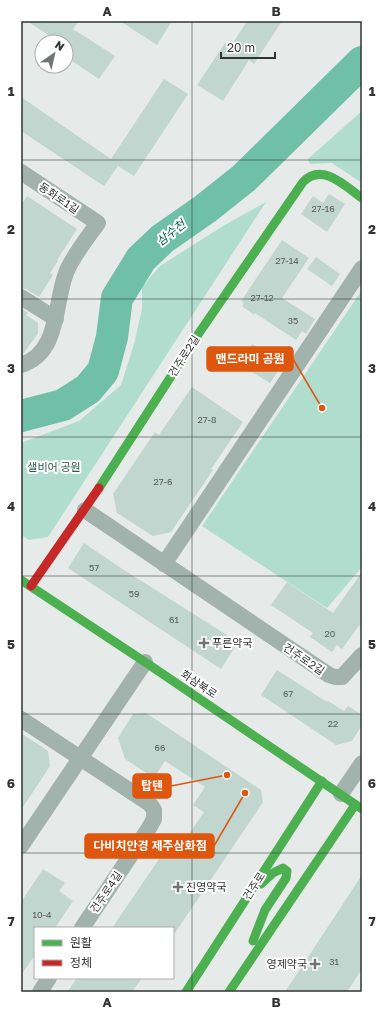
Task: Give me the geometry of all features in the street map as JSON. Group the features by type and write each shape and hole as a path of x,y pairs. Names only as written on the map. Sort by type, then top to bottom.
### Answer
{"street":[{"name":"동화로1길","path":"21,172 98,223 66,272 56,319"},
{"name":"건주로2길","path":"362,198 336,180 322,174 310,176 300,186 199,333 85,510 329,675 342,677 362,655"},
{"path":"164,564 362,268"},
{"path":"21,297 56,319 51,336 44,348 35,358 21,365"},
{"path":"31,586 85,510"},
{"name":"화삼북로","path":"21,580 342,794 359,807"},
{"path":"21,846 145,662"},
{"name":"건주로4길","path":"21,719 150,804 154,810 154,819 149,828 83,927"},
{"path":"342,794 362,763"},
{"name":"건주로","path":"186,992 322,781"},
{"path":"229,992 359,807"},
{"path":"237,981 265,910 288,873 283,868 273,873 248,895"},
{"path":"40,992 48,979"}],"green space":[{"path":"362,111 362,183 332,163 310,164 308,159"},
{"name":"샐비어 공원","path":"266,202 48,537 29,540 21,535 21,443 79,421 121,385 134,344 142,309 142,287 160,266 223,226"},
{"path":"362,290 362,567 327,608 202,526"}],"building":[{"path":"27,21 79,21 73,29 115,56 99,79 74,62 74,34 47,34"},
{"path":"120,21 172,21 157,45"},
{"path":"247,21 282,21 254,64 249,60 223,101 197,85 225,43 231,46"},
{"path":"164,79 188,94 134,176 118,166 104,186 21,131 21,97 111,159"},
{"path":"329,194 345,204 327,232 301,214 313,196 323,203"},
{"path":"27,196 77,229 57,260 58,261 50,273 53,275 39,297 26,289 21,288 21,205"},
{"path":"282,240 309,258 282,298 315,319 306,334 302,331 296,340 255,313 254,315 242,306 244,303 241,301"},
{"path":"316,257 340,274 332,286 307,269"},
{"path":"21,308 28,313 26,315 38,323 38,333 24,353 21,354"},
{"path":"252,344 283,364 270,383 239,364"},
{"path":"192,387 243,422 171,532 153,536 117,513 113,494 155,432 159,435"},
{"path":"84,543 238,642 221,669 68,568"},
{"path":"362,572 362,624 358,627 342,649 337,645 332,652 310,637 313,633 271,605 287,582 333,613"},
{"path":"277,670 344,711 348,706 362,715 362,725 352,741 336,745 261,695"},
{"path":"146,713 261,790 263,802 175,933 174,927 113,927 172,840 181,846 204,812 193,805 205,787 165,761 154,778 125,759 118,738 133,714"},
{"path":"21,733 48,751 50,766 21,810"},
{"path":"43,869 65,883 59,891 73,901 56,927 34,927 34,956 21,975 21,902"},
{"path":"362,875 362,969 347,992 285,992"},
{"path":"76,979 141,979 132,992 67,992"}],"waterway":[{"name":"삼수천","path":"21,416 63,405 88,389 103,371 112,337 117,298 141,259 162,239 205,209 244,178 362,62"}],"traffic: fast":[{"path":"99,488 199,333 303,182 310,176 318,174 326,175 341,182 362,198"},
{"path":"21,580 362,809"},
{"path":"186,992 322,781"},
{"path":"229,992 355,805"},
{"path":"253,941 265,910 286,878 287,871 283,868 273,873 261,884"}],"traffic: jam":[{"path":"31,586 99,488"}],"place":[{"name":"맨드라미 공원","path":"322,408"},
{"name":"푸른약국","path":"204,643"},
{"name":"탑텐","path":"227,775"},
{"name":"다비치안경 제주삼화점","path":"245,793"},
{"name":"진영약국","path":"178,887"},
{"name":"영제약국","path":"315,964"}]}
